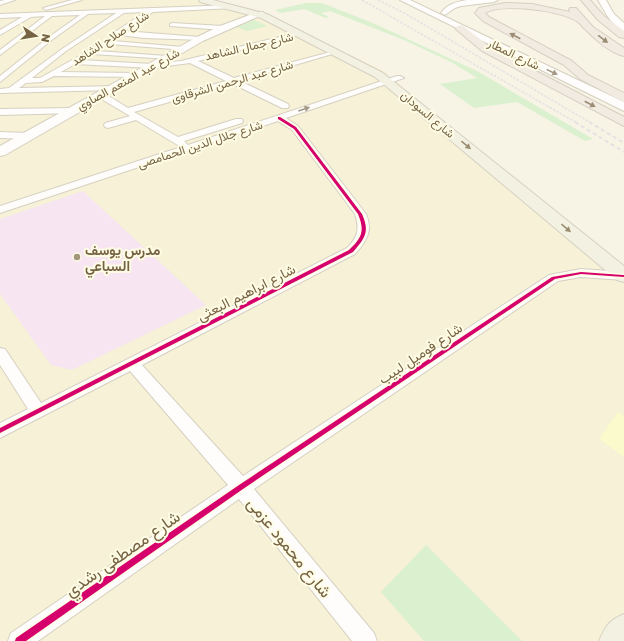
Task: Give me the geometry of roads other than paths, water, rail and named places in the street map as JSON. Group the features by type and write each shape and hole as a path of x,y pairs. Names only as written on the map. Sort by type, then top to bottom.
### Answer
{"highway":[{"path":"568,0 582,20 606,42 624,53"},
{"path":"585,0 596,13 624,36"},
{"path":"596,13 597,4 602,1"},
{"path":"582,20 558,10 528,4 497,5 484,8 480,13 483,17 498,26 568,63 584,77 624,98"},
{"path":"460,28 486,49 624,122"}],"main road":[{"name":"شارع السودان","path":"200,4 228,2 268,11 336,52 390,76 624,276"},
{"name":"شارع السودان","path":"228,2 299,31 390,76 507,164"},
{"path":"617,641 624,632"}],"street":[{"path":"0,3 12,0"},
{"path":"0,20 74,0 86,5"},
{"name":"شارع المطار","path":"404,0 624,107"},
{"name":"شارع المطار","path":"419,0 446,6 584,77 624,93"},
{"path":"446,6 472,0"},
{"path":"446,6 494,0"},
{"path":"614,0 602,1 611,15 624,28"},
{"path":"0,16 156,10 200,4"},
{"path":"162,32 200,4"},
{"path":"112,6 118,5"},
{"name":"شارع صلاح الشاهد","path":"23,81 39,81 108,42 117,33 156,10"},
{"path":"0,98 7,90 23,81 77,41 124,11"},
{"path":"0,80 52,38 88,12"},
{"path":"0,53 51,14"},
{"name":"شارع عبد المنعم الصاوي","path":"0,152 200,39 223,28 260,14"},
{"path":"0,33 29,15"},
{"path":"130,25 144,26"},
{"path":"172,25 223,28"},
{"name":"شارع جمال الشاهد","path":"74,62 152,66 190,60 299,31"},
{"path":"117,33 200,39"},
{"path":"108,42 183,49"},
{"path":"89,52 167,58"},
{"name":"شارع عبد الرحمن الشرقاوى","path":"127,111 336,52"},
{"name":"شارع ابراهيم البعثى","path":"0,431 351,251 360,242 364,233 364,223 360,214 281,110 233,81 190,60"},
{"path":"52,74 136,75"},
{"path":"365,80 390,76"},
{"name":"شارع جلال الدين الحمامصى","path":"0,210 187,148 281,110 331,100 390,76"},
{"path":"7,90 114,88"},
{"path":"39,100 47,89"},
{"path":"101,95 187,148"},
{"path":"320,95 331,100"},
{"path":"0,112 72,111"},
{"path":"108,125 137,117"},
{"name":"شارع جلال الدين الحمامصى","path":"176,141 248,118"},
{"path":"0,135 29,136"},
{"name":"شارع فوميل لبيب","path":"241,487 554,278 581,273 624,276"},
{"path":"0,353 38,412"},
{"name":"شارع محمود عزمى","path":"133,364 241,487 366,641"},
{"name":"شارع مصطفى رشدي","path":"19,641 241,487"}],"railway":[{"path":"362,0 577,123"},
{"path":"378,0 406,14 591,123"},
{"path":"575,122 624,152"},
{"path":"589,122 624,143"}],"place":[{"name":"مدرس يوسف السباعي","path":"77,257"}]}
